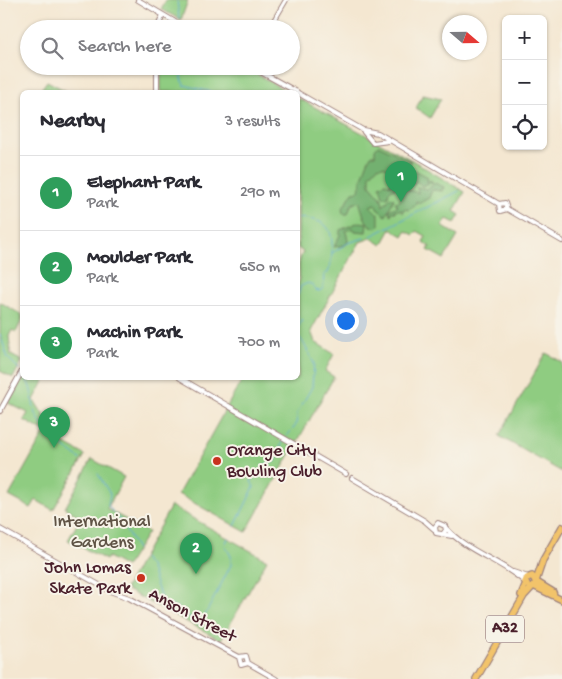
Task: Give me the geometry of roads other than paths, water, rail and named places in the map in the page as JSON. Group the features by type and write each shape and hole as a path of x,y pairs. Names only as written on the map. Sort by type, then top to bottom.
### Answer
{"highway":[{"name":"A32","path":"472,679 562,527"},
{"name":"A32","path":"476,679 530,581"}],"main road":[{"path":"530,581 554,592 554,595 562,600"}],"street":[{"path":"138,0 172,20"},
{"path":"274,20 286,0"},
{"path":"161,20 163,15"},
{"path":"157,75 157,90"},
{"path":"266,75 292,90"},
{"path":"300,95 362,130 371,136 373,143 391,141"},
{"path":"371,136 377,133 499,204 500,211 507,209 562,241"},
{"path":"378,142 380,136"},
{"path":"0,411 20,376"},
{"path":"183,380 346,474 347,479 352,478 425,521 437,534 454,537 530,581"},
{"path":"425,521 443,524 454,537"},
{"path":"434,529 437,524"},
{"path":"443,534 446,528"},
{"name":"Anson Street","path":"0,529 110,591 129,598 239,657"},
{"path":"246,656 248,663 241,665 239,657 246,656"},
{"name":"Anson Street","path":"248,663 276,679"}],"waterway":[{"path":"177,0 179,18"},
{"path":"181,75 184,85 204,90"},
{"path":"371,236 459,191"},
{"path":"300,218 314,220 324,224 328,228 332,240 331,261 328,273 324,274 323,288 320,291 315,290 313,285 308,283 301,286 300,289"},
{"path":"332,253 348,243 364,238"},
{"path":"300,319 302,321 300,324"},
{"path":"0,334 8,358 20,370"},
{"path":"286,437 296,425 297,413 312,387 314,363 300,338"},
{"path":"26,380 31,389 38,419 54,438 80,459"},
{"path":"235,526 254,487 251,481 263,470 263,465 276,461 283,440"},
{"path":"98,474 110,494 108,506 119,519 137,549"},
{"path":"200,625 231,565 231,556 225,545 228,538"},
{"path":"143,558 150,566 163,604 176,607 199,624"}],"place":[{"name":"Elephant Park","path":"401,202"},
{"name":"Machin Park","path":"54,448"},
{"name":"Orange City Bowling Club","path":"217,461"},
{"name":"Moulder Park","path":"196,574"},
{"name":"John Lomas Skate Park","path":"141,578"}],"park label":[{"name":"International Gardens","path":"102,532"}]}
